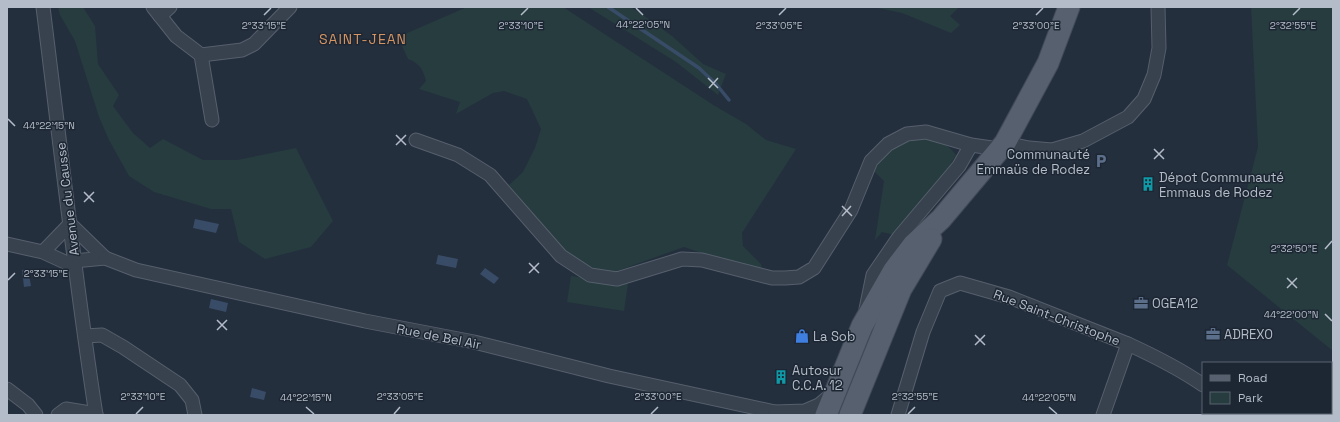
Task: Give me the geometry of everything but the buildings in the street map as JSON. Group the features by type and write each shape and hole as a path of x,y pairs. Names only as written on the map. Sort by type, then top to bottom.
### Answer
{"main road":[{"path":"826,415 862,326 894,270 913,245 941,220 1002,146 1048,63 1069,7"},
{"path":"856,411 901,289 922,256 941,220"}],"street":[{"name":"Avenue du Causse","path":"43,7 74,261 96,414"},
{"path":"170,7 156,11 176,36 201,55 212,120"},
{"path":"201,55 242,50 254,44 290,7"},
{"path":"416,140 458,155 490,175 561,256 590,275 617,279 682,259 702,260 772,278 799,277 814,268 851,210 871,160 888,144 907,134 926,132 971,145 1052,150 1083,141 1128,117 1144,99 1154,75 1159,48 1158,7"},
{"path":"862,326 873,275 897,240 958,166 971,145"},
{"path":"43,252 70,224"},
{"name":"Rue de Bel Air","path":"70,224 104,258 136,270 365,321 474,342 609,376 777,414 805,411 819,405 836,391"},
{"name":"Rue de Bel Air","path":"7,244 43,252 67,263 104,258"},
{"name":"Rue Saint-Christophe","path":"898,415 922,332 940,290 960,284 1009,297 1128,344 1185,372 1202,385"},
{"path":"85,336 102,335 123,347 180,385 192,400 195,415"},
{"name":"Rue Saint-Christophe","path":"1103,415 1128,344"},
{"path":"7,389 28,405 36,415"},
{"path":"58,415 66,409 96,414"}],"green space":[{"path":"58,7 83,7 95,26 98,64 119,95 113,106 133,133 150,148 163,139 203,160 237,160 296,148 333,221 311,247 265,259 239,242 231,209 211,209 154,192 129,176 109,140 99,117 75,41 60,15"},
{"path":"467,7 563,7 715,106 746,124 766,140 796,149 742,233 743,246 761,264 763,274 684,247 617,271 601,271 585,265 565,250 548,233 509,185 523,172 535,148 541,129 527,99 504,91 493,93 456,114 460,102 419,89 426,81 423,73 415,62 408,59 398,37"},
{"path":"588,7 630,7 639,12 672,36 703,64 726,74 718,95 676,62"},
{"path":"873,7 959,7 950,16 960,25 951,33 902,13"},
{"path":"1251,7 1333,7 1333,351 1227,265 1258,147"},
{"path":"926,138 946,145 956,155 947,171 895,235 882,232 875,240 884,181 874,171 883,156 895,146 905,142"},
{"path":"571,276 628,284 624,311 567,302"}],"water":[{"path":"195,219 219,224 216,233 193,228"},
{"path":"438,255 458,259 456,268 436,264"},
{"path":"485,268 499,278 494,284 480,274"},
{"path":"28,269 31,286 24,287 22,270"},
{"path":"211,299 228,303 226,312 209,308"},
{"path":"252,388 266,392 264,400 250,397"}],"waterway":[{"path":"608,7 699,68 716,84 729,100"}],"place":[{"name":"Communauté Emmaüs de Rodez","path":"1101,161"},
{"name":"Dépot Communauté Emmaus de Rodez","path":"1148,184"},
{"name":"OGEA12","path":"1141,303"},
{"name":"ADREXO","path":"1213,334"},
{"name":"La Sob","path":"802,336"},
{"name":"Autosur C.C.A. 12","path":"781,377"}],"district":[{"name":"SAINT-JEAN","path":"363,39"}]}
